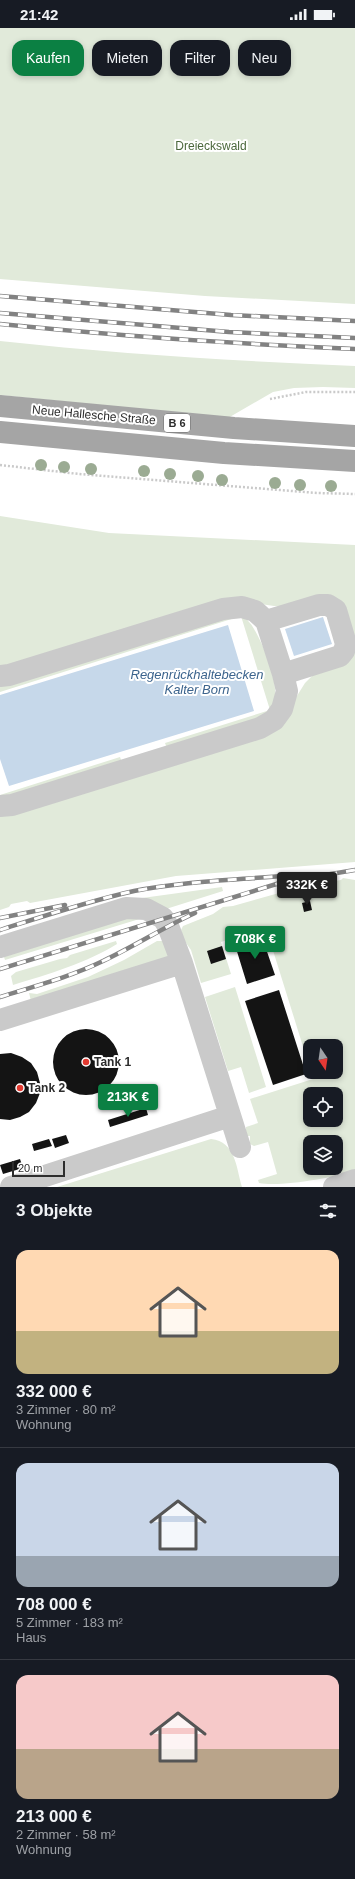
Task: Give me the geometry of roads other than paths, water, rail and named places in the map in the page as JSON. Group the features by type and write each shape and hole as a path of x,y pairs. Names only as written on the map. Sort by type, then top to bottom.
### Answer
{"main road":[{"name":"Neue Hallesche Straße","path":"0,406 234,428 355,436"},
{"name":"B 6","path":"0,432 224,453 355,461"}],"lane":[{"path":"266,621 319,605 328,605 336,610 346,644 344,651 340,656 283,674"},
{"path":"0,676 9,675 223,609 242,607 255,611 266,621 283,674 286,691 282,709 274,720 260,728 12,805 0,806"},
{"path":"0,947 126,908 146,909 163,918 168,926 182,963 240,1147"},
{"path":"0,1020 182,963"},
{"path":"11,1187 230,1116"},
{"path":"334,1187 355,1180"}],"water":[{"path":"323,617 332,644 294,656 285,629"},
{"name":"Regenrückhaltebecken Kalter Born","path":"228,625 254,711 9,786 0,759 0,695"}],"railway":[{"path":"0,296 231,315 355,321"},
{"path":"0,313 229,332 355,338"},
{"path":"0,324 177,339 355,349"},
{"path":"0,969 283,882 355,870"},
{"path":"0,930 83,904 134,891 193,883 292,875"},
{"path":"0,918 65,905"},
{"path":"0,997 91,967 195,913"}],"place":[{"name":"Tank 1","path":"86,1062"},
{"name":"Tank 2","path":"20,1088"}],"park label":[{"name":"Dreieckswald","path":"211,146"}]}
